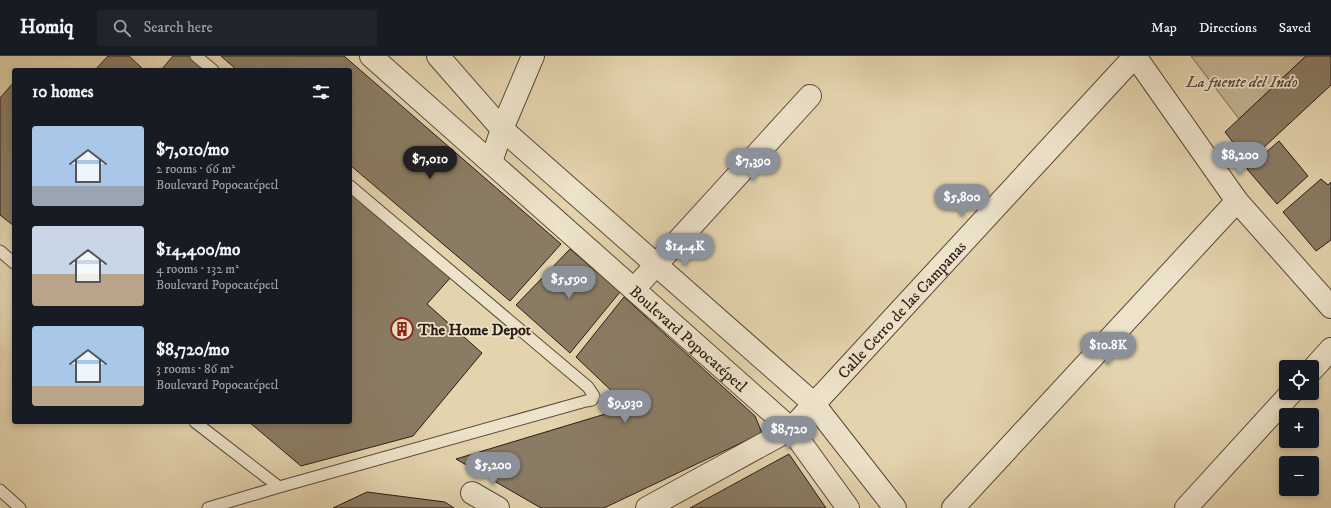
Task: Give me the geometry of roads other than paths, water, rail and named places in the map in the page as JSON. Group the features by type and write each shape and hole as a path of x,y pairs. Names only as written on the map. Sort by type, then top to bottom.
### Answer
{"street":[{"name":"Boulevard Popocatépetl","path":"371,56 791,429 848,508"},
{"name":"Boulevard Popocatépetl","path":"438,56 502,129 814,403 895,508"},
{"path":"491,162 502,129 533,56"},
{"path":"1135,56 1237,201 1331,307"},
{"name":"Calle Cerro de las Campanas","path":"647,508 791,429 1135,56"},
{"path":"634,289 810,96"},
{"path":"954,508 1237,201"},
{"path":"1319,362 1331,349"},
{"path":"1186,508 1285,400"},
{"path":"472,493 498,508"}],"lane":[{"path":"196,56 211,68"},
{"path":"208,508 592,400 594,396 588,387 352,188"},
{"path":"0,251 12,261"},
{"path":"198,424 279,487"},
{"path":"0,490 20,508"}],"place":[{"name":"The Home Depot","path":"402,329"}],"park label":[{"name":"La fuente del Indo","path":"1242,81"}]}
